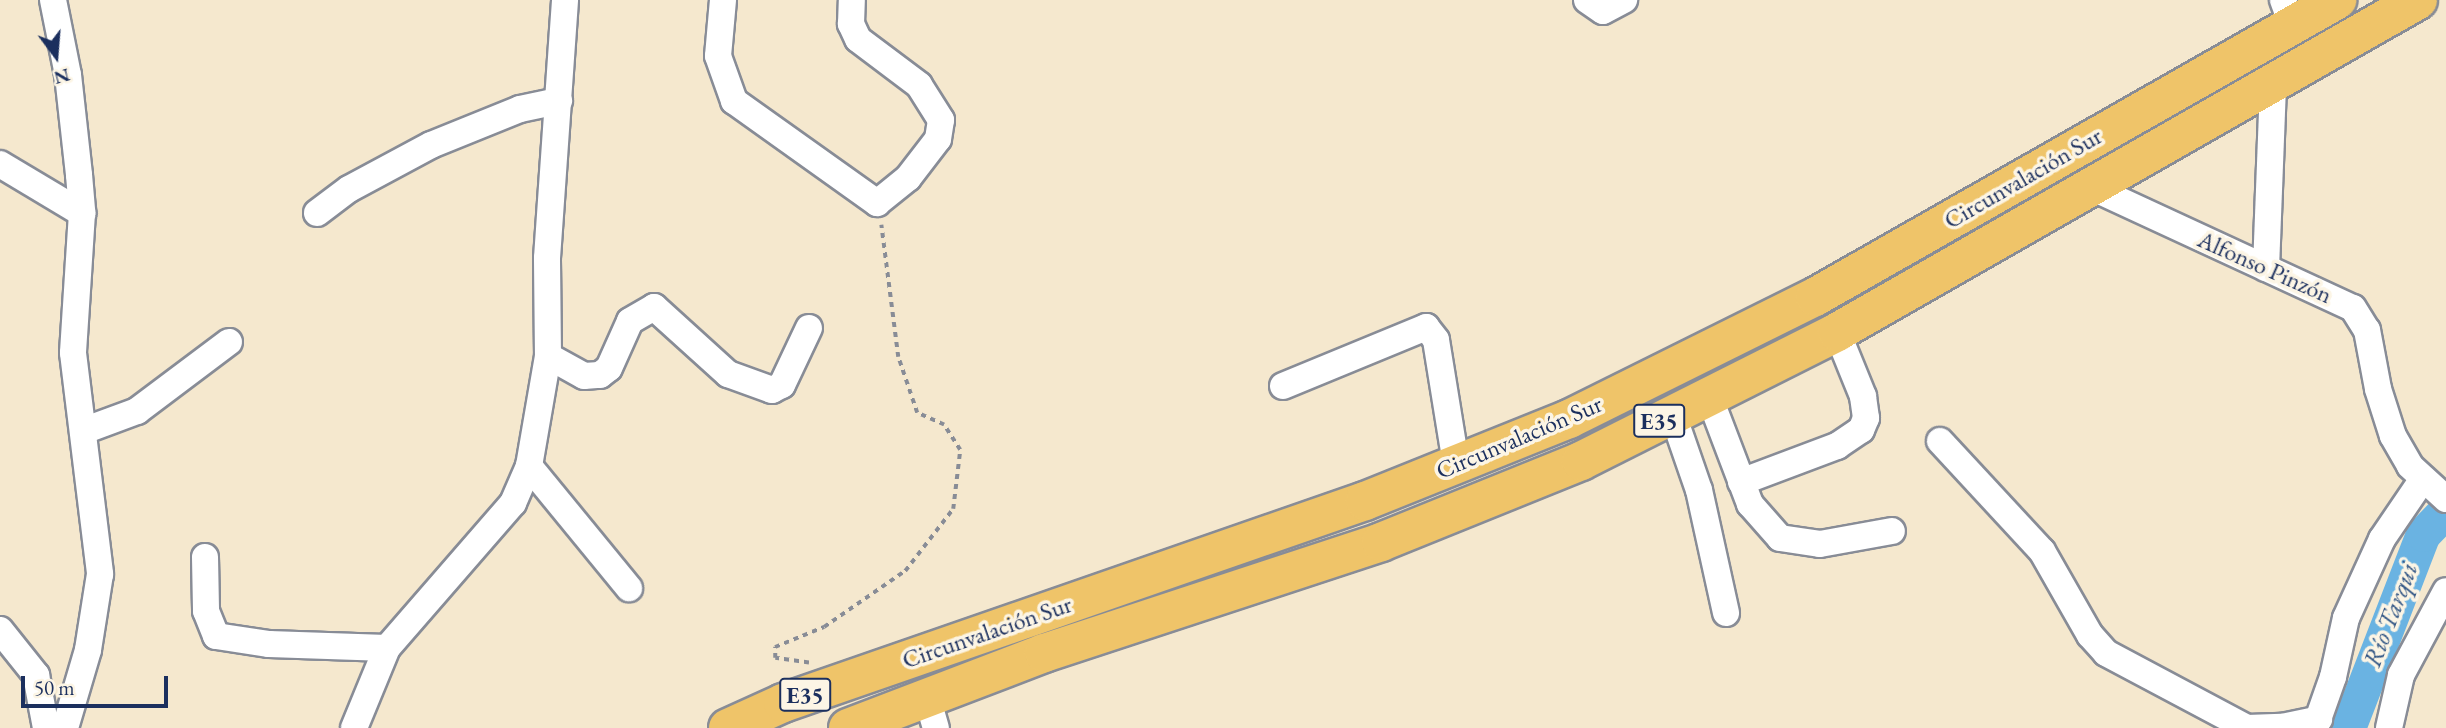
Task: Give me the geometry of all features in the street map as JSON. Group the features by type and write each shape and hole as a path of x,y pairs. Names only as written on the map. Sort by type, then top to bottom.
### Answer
{"highway":[{"name":"Circunvalación Sur","path":"728,728 783,703 1365,500 1569,419 1815,297 2288,13 2337,0"},
{"name":"Circunvalación Sur","path":"848,728 932,712 1381,542 1581,461 1837,332 2418,0"}],"street":[{"path":"52,0 68,75 82,213 73,353 100,574 88,650 65,728"},
{"path":"354,728 387,648 513,503 529,466 548,356 547,258 565,0"},
{"path":"723,0 718,56 734,101 877,203 908,178 938,139 941,120 919,85 858,39 851,24 852,0"},
{"path":"1587,0 1603,11 1624,0"},
{"path":"2266,268 2273,84"},
{"path":"317,213 349,189 431,145 520,108 559,101"},
{"path":"0,164 82,213"},
{"name":"Alfonso Pinzón","path":"2093,188 2353,308 2367,330 2378,389 2393,436 2436,491"},
{"path":"548,356 584,376 600,375 609,368 630,321 654,307 728,374 772,390 782,385 808,328"},
{"path":"1283,386 1426,327 1436,341 1456,464"},
{"path":"1741,482 1837,446 1861,430 1866,418 1863,396 1837,332"},
{"path":"83,431 137,411 229,342"},
{"path":"1709,396 1750,505 1780,538 1820,544 1892,531"},
{"path":"1673,415 1699,490 1726,613"},
{"path":"1940,441 2042,551 2090,635 2106,653 2247,728 2317,723 2346,618 2382,539 2436,491"},
{"path":"529,466 629,589"},
{"path":"205,556 206,611 216,636 269,644 387,648"},
{"path":"2389,728 2401,675 2446,592"},
{"path":"0,630 36,675 46,728"}],"path":[{"path":"820,663 775,658 775,647 824,627 905,570 953,509 960,450 944,425 917,413 898,357 877,203"}],"waterway":[{"name":"Río Tarqui","path":"2348,728 2423,534 2446,510"}]}
